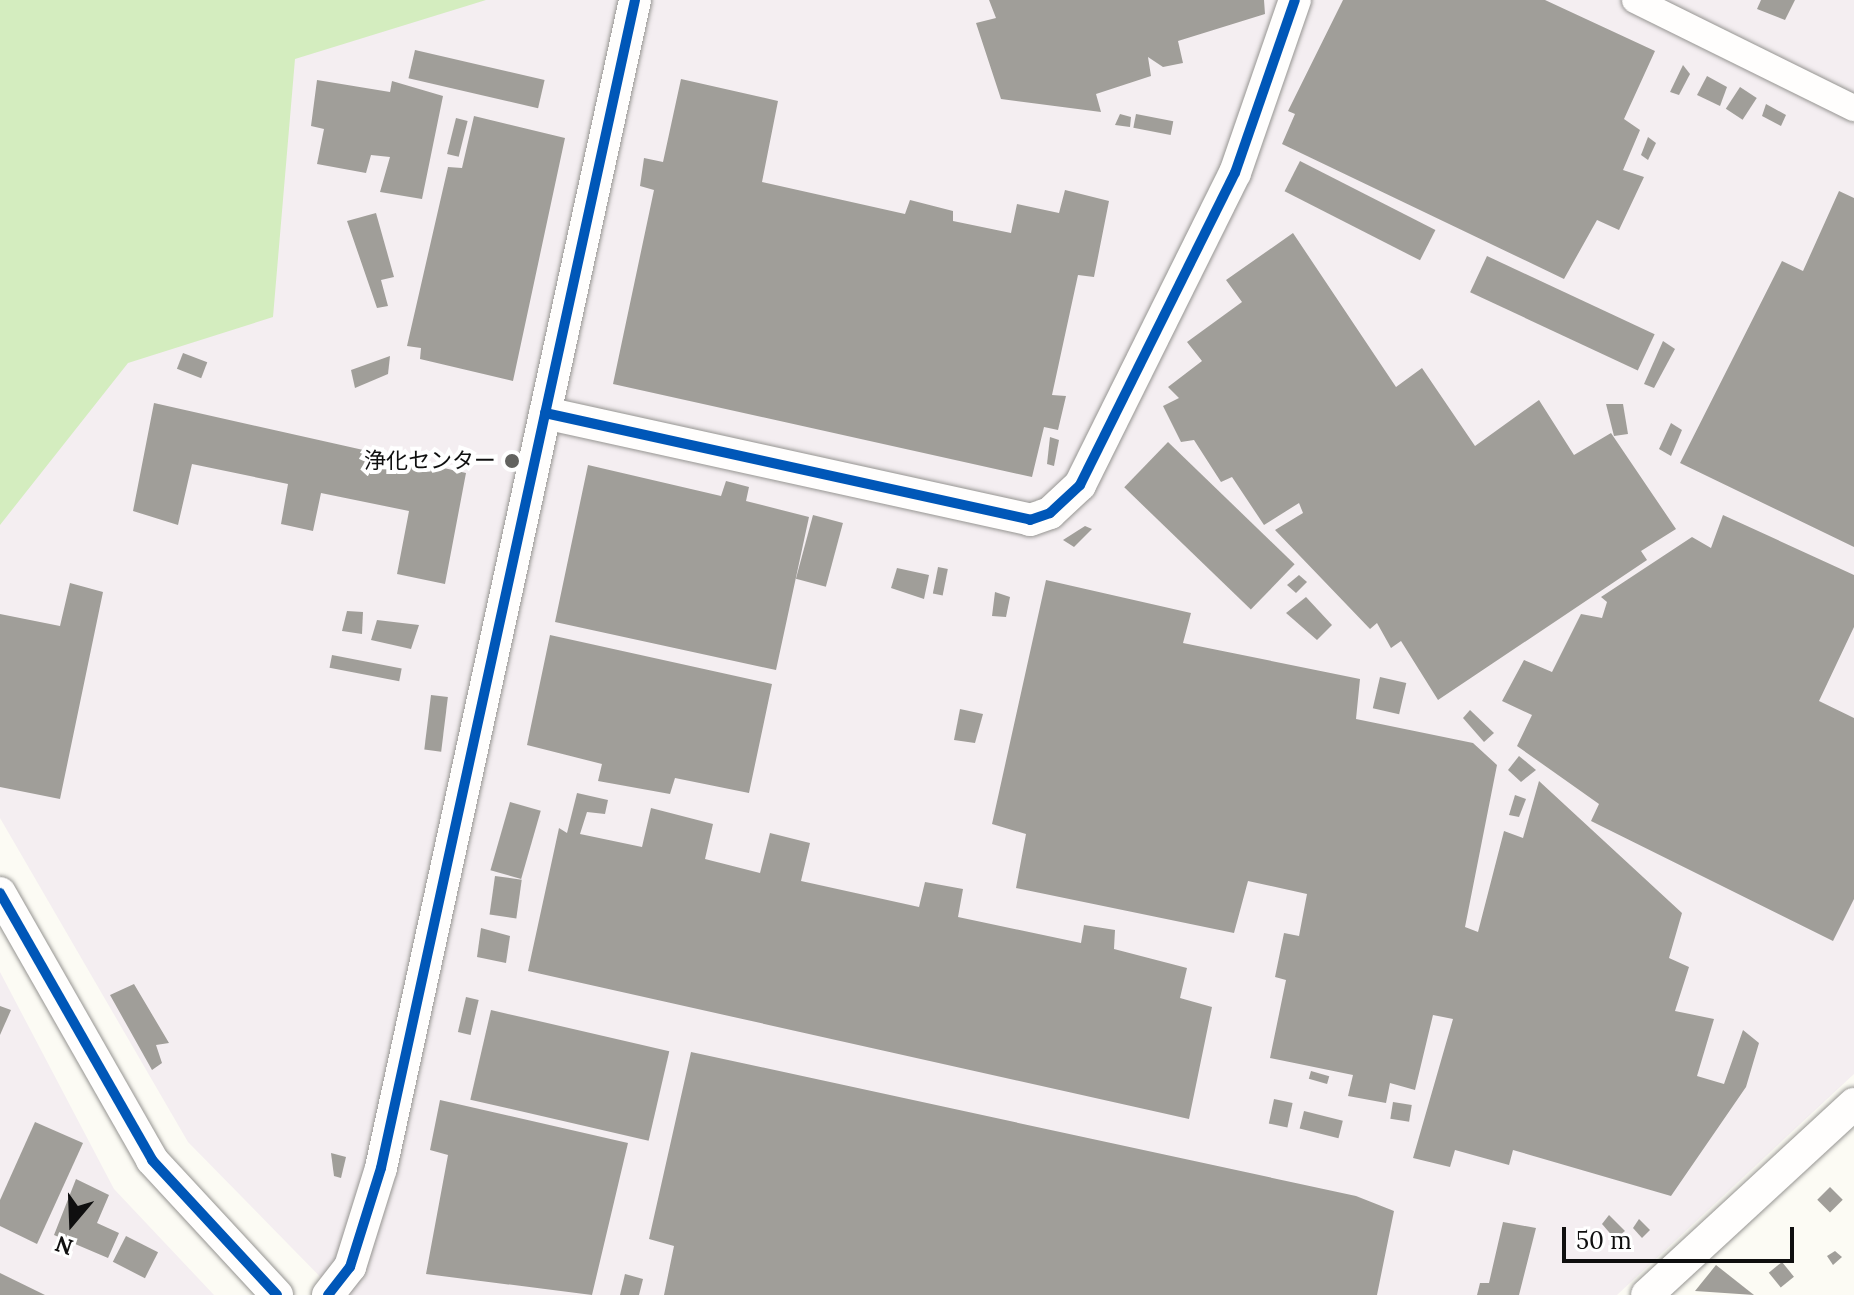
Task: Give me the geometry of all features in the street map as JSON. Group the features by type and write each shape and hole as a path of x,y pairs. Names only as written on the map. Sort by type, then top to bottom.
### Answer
{"street":[{"path":"328,1295 350,1267 381,1168 635,0"},
{"path":"545,413 1030,520 1050,513 1080,485 1235,173 1295,0"},
{"path":"1635,0 1854,108"},
{"path":"0,893 152,1160 277,1295"},
{"path":"1647,1295 1854,1104"}],"shaded area":[{"path":"0,0 1854,0 1854,1074 1617,1295 338,1295 188,1142 0,818"},
{"path":"0,972 114,1189 214,1295 0,1295"}],"green space":[{"path":"0,0 486,0 295,59 273,317 128,363 0,525"}],"building":[{"path":"989,0 1264,0 1265,14 1178,41 1183,63 1163,67 1148,57 1151,76 1096,94 1101,112 1001,99 976,23 996,18"},
{"path":"1343,0 1545,0 1655,51 1624,119 1640,130 1623,170 1644,177 1619,230 1597,220 1564,279 1282,144 1295,114 1288,111"},
{"path":"1761,0 1795,0 1785,20 1757,9"},
{"path":"415,50 545,80 538,108 408,78"},
{"path":"1683,65 1690,74 1679,95 1670,92"},
{"path":"1707,76 1727,87 1720,106 1697,95"},
{"path":"681,79 778,101 762,182 905,214 910,200 953,211 953,221 1011,233 1017,204 1059,213 1065,190 1109,201 1094,277 1078,275 1052,395 1066,396 1058,430 1044,427 1032,477 613,384 654,190 640,186 644,158 663,162"},
{"path":"317,80 390,92 392,81 443,96 422,199 380,192 390,157 371,155 366,173 317,164 324,129 311,126"},
{"path":"1740,87 1757,98 1743,120 1726,109"},
{"path":"1766,104 1786,115 1781,126 1762,116"},
{"path":"1120,114 1131,117 1130,127 1115,125"},
{"path":"1136,114 1173,121 1171,135 1133,128"},
{"path":"474,116 565,138 513,381 420,359 421,348 407,346 448,167 462,168"},
{"path":"456,118 468,121 459,157 447,154"},
{"path":"1648,137 1656,143 1648,160 1641,155"},
{"path":"1300,161 1435,230 1420,260 1285,191"},
{"path":"1839,191 1854,198 1854,547 1680,463 1782,261 1803,271"},
{"path":"376,213 394,277 381,280 388,306 377,308 347,221"},
{"path":"1293,233 1396,387 1422,368 1475,446 1539,400 1574,455 1611,433 1676,529 1641,551 1647,560 1438,700 1401,641 1391,648 1377,623 1370,629 1275,530 1303,513 1299,503 1264,525 1232,477 1221,482 1194,440 1181,442 1163,406 1179,398 1168,387 1202,361 1187,342 1242,302 1226,280"},
{"path":"1487,256 1655,334 1638,370 1470,292"},
{"path":"1663,341 1675,349 1654,388 1644,384"},
{"path":"183,353 207,362 201,378 177,369"},
{"path":"390,356 388,374 355,388 351,370"},
{"path":"154,403 466,473 445,584 397,574 409,511 321,493 313,531 281,524 288,484 192,464 178,525 133,511"},
{"path":"1606,404 1623,404 1628,434 1614,436"},
{"path":"1671,423 1682,430 1671,456 1659,449"},
{"path":"1050,437 1059,440 1054,466 1047,464"},
{"path":"1168,442 1295,564 1251,610 1124,487"},
{"path":"588,465 721,496 726,481 749,487 746,501 809,517 776,670 555,622"},
{"path":"813,515 843,523 826,587 796,579"},
{"path":"1723,515 1854,575 1854,627 1819,701 1854,718 1854,899 1833,941 1591,821 1599,804 1517,746 1532,715 1502,701 1524,660 1552,672 1581,614 1602,618 1607,602 1601,597 1692,537 1711,548"},
{"path":"1085,526 1092,529 1074,547 1063,540"},
{"path":"938,567 948,569 943,595 933,594"},
{"path":"897,568 929,575 924,599 891,588"},
{"path":"1299,575 1307,582 1296,593 1287,585"},
{"path":"1046,580 1191,613 1183,643 1360,679 1356,719 1473,743 1497,765 1465,927 1478,932 1504,831 1523,838 1539,781 1682,913 1669,958 1689,967 1675,1011 1714,1019 1697,1076 1724,1084 1743,1030 1759,1043 1746,1087 1671,1196 1513,1150 1509,1165 1455,1150 1450,1167 1413,1158 1453,1019 1433,1015 1415,1090 1390,1083 1386,1103 1348,1096 1353,1075 1270,1058 1286,980 1275,977 1284,933 1299,936 1307,894 1248,881 1234,933 1016,888 1026,834 992,824"},
{"path":"70,583 103,592 60,799 0,787 0,614 60,626"},
{"path":"995,592 1010,597 1006,617 992,616"},
{"path":"1306,597 1332,625 1317,640 1286,613"},
{"path":"347,611 363,612 362,634 342,631"},
{"path":"377,620 419,625 411,649 371,640"},
{"path":"550,635 772,684 749,793 675,778 670,794 598,781 602,764 527,745"},
{"path":"332,655 402,669 399,681 330,668"},
{"path":"1380,677 1406,683 1399,714 1373,708"},
{"path":"431,695 448,697 441,752 424,750"},
{"path":"960,709 983,714 975,743 954,740"},
{"path":"1470,710 1494,733 1484,742 1463,718"},
{"path":"1519,756 1536,770 1521,782 1508,770"},
{"path":"577,793 608,800 605,814 587,812 580,834 642,847 651,808 713,824 705,859 760,873 770,833 810,843 801,881 919,907 925,882 963,889 958,917 1081,943 1084,925 1115,930 1114,949 1187,968 1180,998 1212,1007 1189,1119 528,971 559,828 567,833"},
{"path":"1515,795 1526,799 1519,817 1509,815"},
{"path":"510,802 541,811 521,879 490,870"},
{"path":"495,876 522,880 516,918 490,915"},
{"path":"481,928 510,936 506,963 477,957"},
{"path":"134,984 169,1043 156,1045 162,1063 152,1070 110,995"},
{"path":"466,997 479,1000 471,1035 458,1032"},
{"path":"0,1006 11,1010 0,1035"},
{"path":"491,1010 669,1051 649,1141 470,1100"},
{"path":"691,1052 1356,1196 1394,1211 1377,1295 664,1295 674,1246 649,1239"},
{"path":"1311,1071 1329,1076 1327,1084 1309,1079"},
{"path":"1274,1099 1293,1103 1287,1127 1269,1123"},
{"path":"440,1100 628,1143 592,1295 426,1274 448,1155 430,1150"},
{"path":"1393,1102 1412,1105 1409,1122 1390,1119"},
{"path":"1304,1111 1343,1121 1338,1138 1300,1128"},
{"path":"35,1122 83,1143 37,1244 0,1226 0,1200"},
{"path":"331,1153 346,1157 341,1178 334,1176"},
{"path":"76,1179 109,1195 97,1223 119,1233 108,1258 54,1235"},
{"path":"1830,1187 1843,1200 1830,1212 1817,1200"},
{"path":"1609,1215 1625,1231 1615,1239 1602,1224"},
{"path":"1639,1219 1650,1230 1642,1238 1633,1228"},
{"path":"1503,1222 1536,1228 1519,1295 1477,1295 1480,1283 1489,1283"},
{"path":"126,1236 158,1252 145,1278 113,1262"},
{"path":"1835,1251 1842,1257 1833,1265 1827,1256"},
{"path":"1782,1262 1794,1277 1781,1287 1769,1273"},
{"path":"1716,1265 1754,1295 1695,1291"},
{"path":"0,1273 45,1295 0,1295"},
{"path":"625,1274 643,1279 639,1295 620,1295"}],"cycle path":[{"path":"328,1295 350,1267 381,1168 635,0"},
{"path":"545,413 1030,520 1050,513 1080,485 1235,173 1295,0"},
{"path":"0,893 152,1160 277,1295"}],"place":[{"name":"浄化センター","path":"512,461"}]}
